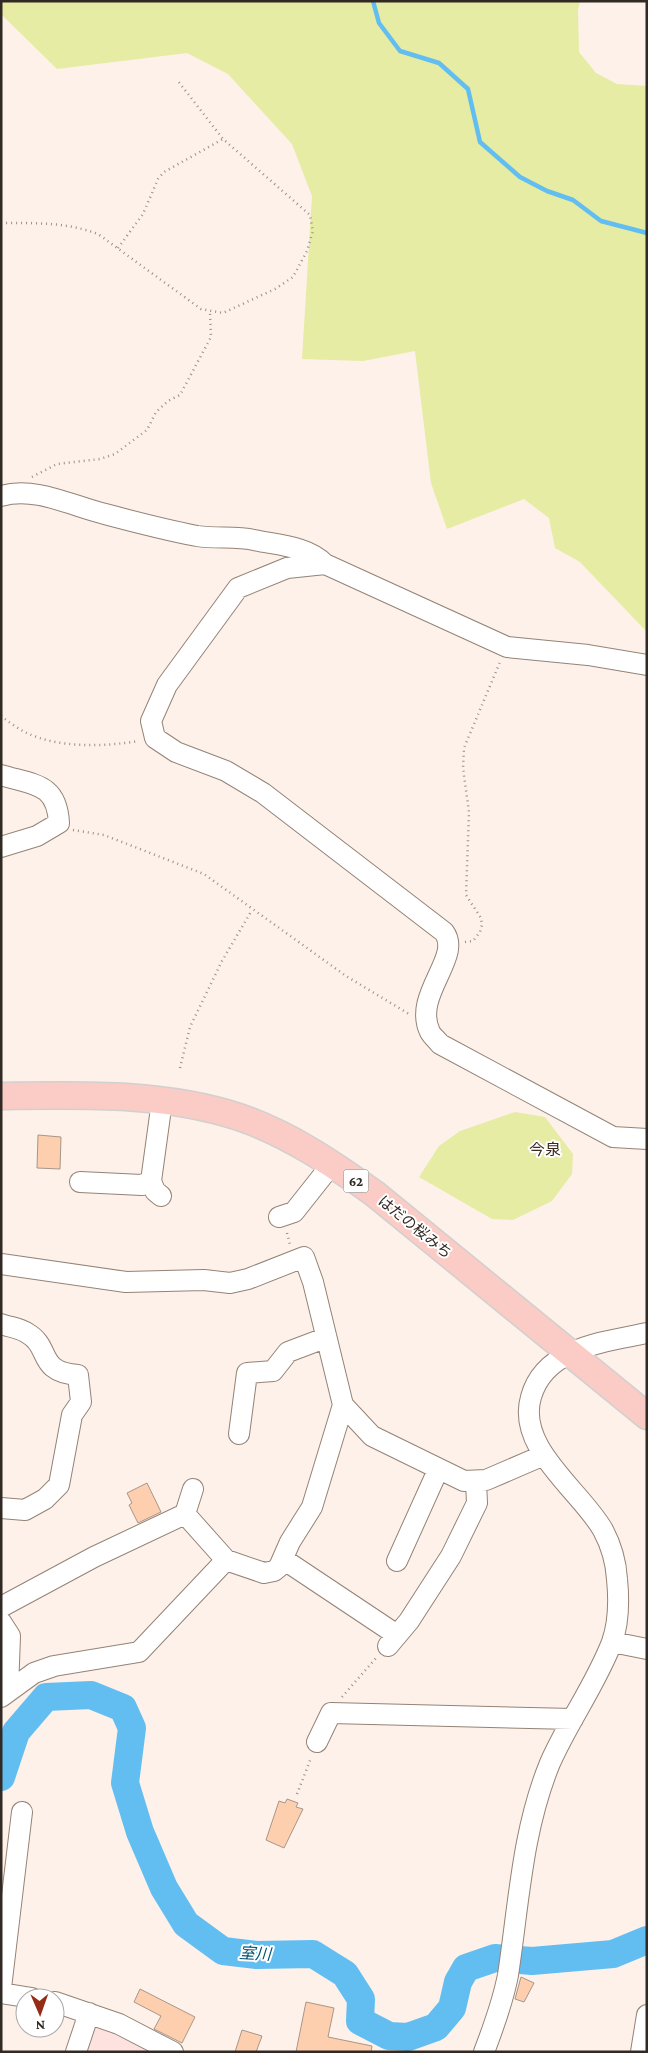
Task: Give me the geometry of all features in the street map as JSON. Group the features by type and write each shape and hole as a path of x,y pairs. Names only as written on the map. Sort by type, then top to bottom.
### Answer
{"main road":[{"name":"はだの桜みち","path":"1,1096 102,1095 162,1101 239,1117 276,1132 332,1164 375,1194 647,1416"}],"street":[{"path":"6,495 51,497 103,514 200,536 247,538 300,550 319,557 325,564 507,647 588,655 647,665"},
{"path":"325,564 287,568 238,588 167,685 151,721 155,738 176,752 226,771 263,793 444,932 450,944 428,998 430,1032 440,1044 614,1138 647,1139"},
{"path":"1,775 44,789 54,798 58,808 59,823 37,836 1,847"},
{"path":"80,1182 142,1185 156,1189 162,1101"},
{"path":"280,1216 294,1212 332,1164"},
{"path":"1,1264 126,1282 204,1280 230,1283 248,1279 304,1257 313,1282 342,1405 372,1436 438,1470 464,1481 476,1482 486,1480 544,1455"},
{"path":"1,1324 28,1333 60,1374 78,1375 81,1402 72,1415 59,1485 45,1500 24,1510 1,1508"},
{"path":"484,2052 498,2013 507,1977 526,1837 550,1763 612,1642 619,1595 616,1569 610,1547 602,1529 544,1455 533,1438 529,1416 531,1396 553,1364 569,1352 647,1333"},
{"path":"240,1434 247,1373 273,1371 288,1352 325,1338"},
{"path":"186,1514 226,1560 264,1573 274,1571 279,1567 312,1507 342,1405"},
{"path":"397,1561 438,1470"},
{"path":"283,1559 389,1635 429,1592 451,1556 477,1503 476,1482"},
{"path":"1,1607 94,1557 186,1514 193,1489"},
{"path":"5,1694 34,1673 54,1666 139,1652 226,1560"},
{"path":"1,1622 10,1636 5,1694"},
{"path":"612,1642 647,1649"},
{"path":"315,1746 331,1713 573,1719"},
{"path":"1,1988 22,1812"},
{"path":"1,1993 15,1995"},
{"path":"65,2005 119,2024 173,2052"},
{"path":"76,2052 89,2013"},
{"path":"641,2021 641,2052"}],"path":[{"path":"1,223 51,223 80,228 98,234 201,309 210,312 223,313 275,289 294,277 307,252 313,231 310,215 224,139 178,82"},
{"path":"118,248 143,214 158,179 164,172 224,139"},
{"path":"6,495 36,474 57,464 100,460 115,454 147,430 156,412 168,401 180,396 211,337 210,312"},
{"path":"450,944 472,941 480,932 482,925 480,918 466,895 469,812 463,768 464,748 507,647"},
{"path":"1,716 26,733 43,739 67,743 123,743 155,738"},
{"path":"55,826 104,835 178,862 204,874 252,910 393,1006 428,1023"},
{"path":"180,1068 190,1027 222,961 252,910"},
{"path":"280,1216 295,1260"},
{"path":"351,1685 372,1662"},
{"path":"297,1794 315,1746"}],"shaded area":[{"path":"97,2020 157,2052 81,2052"}],"green space":[{"path":"1,1 580,1 578,10 579,52 596,73 617,84 647,86 647,632 580,562 555,548 549,518 524,499 447,529 431,483 415,351 363,361 302,359 312,196 292,144 228,74 187,53 57,69 1,14"},
{"path":"515,1112 545,1117 573,1154 572,1174 552,1201 513,1220 492,1219 419,1177 439,1146 460,1131"}],"building":[{"path":"38,1135 61,1137 60,1169 37,1168"},
{"path":"147,1483 161,1512 138,1523 129,1505 132,1503 127,1493"},
{"path":"287,1799 298,1803 296,1807 303,1809 284,1848 266,1840 279,1801 285,1803"},
{"path":"521,1977 534,1983 524,2002 515,1999"},
{"path":"140,1989 195,2017 182,2043 154,2029 161,2016 134,2002"},
{"path":"306,2002 334,2008 328,2037 372,2046 371,2052 296,2052"},
{"path":"242,2030 262,2036 256,2052 235,2052"}],"waterway":[{"path":"373,1 379,23 400,51 439,63 468,89 480,142 520,177 547,191 573,200 601,221 647,233"},
{"name":"室川","path":"1,1777 16,1732 46,1697 91,1695 123,1708 132,1728 125,1783 140,1832 164,1888 186,1924 223,1951 257,1955 313,1954 345,1974 361,1999 360,2021 389,2036 408,2037 436,2027 452,2008 458,1982 466,1968 495,1958 532,1961 613,1954 647,1940"}],"district":[{"name":"今泉","path":"545,1149"}]}
